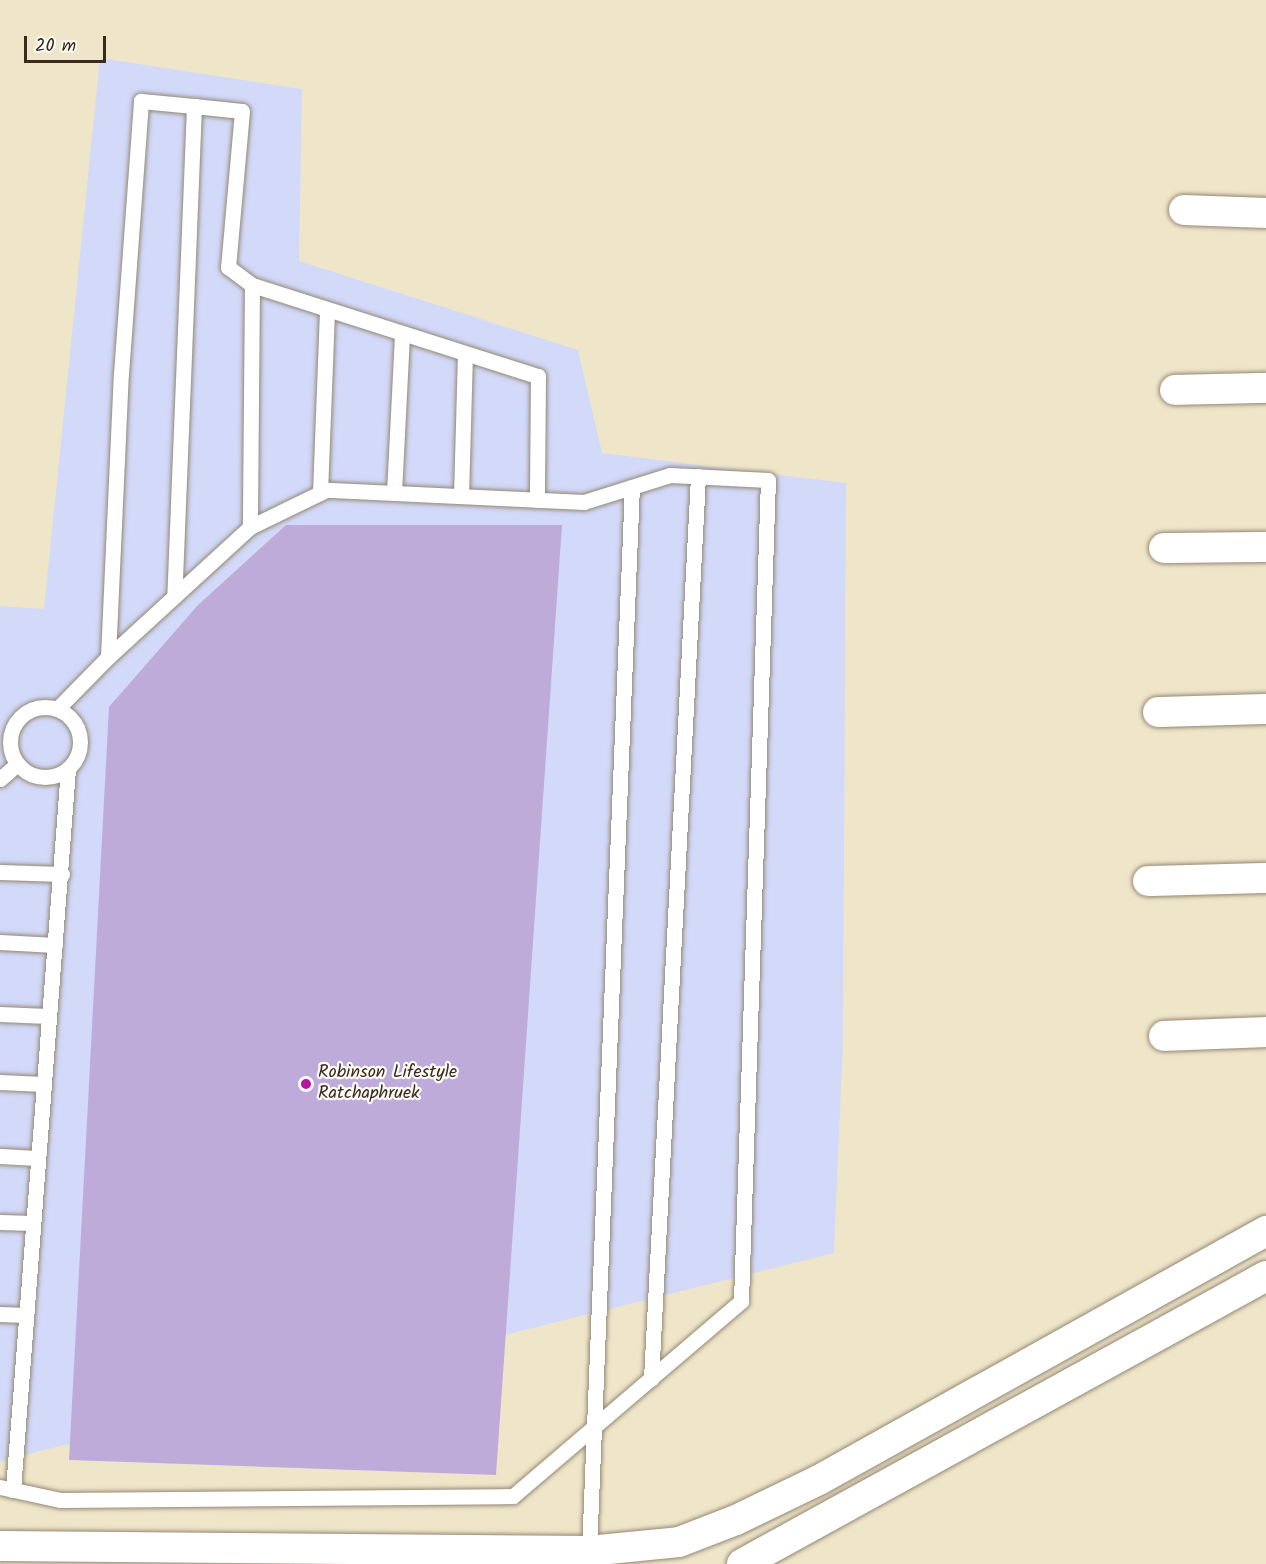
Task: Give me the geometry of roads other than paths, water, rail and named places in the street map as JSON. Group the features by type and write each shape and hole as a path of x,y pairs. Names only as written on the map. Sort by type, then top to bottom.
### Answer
{"street":[{"path":"1184,210 1266,213"},
{"path":"1175,390 1266,388"},
{"path":"1164,548 1266,547"},
{"path":"1158,712 1266,709"},
{"path":"1148,880 1266,878"},
{"path":"1164,1036 1266,1032"},
{"path":"0,1546 588,1557 679,1542 736,1520 819,1480 1266,1231"},
{"path":"742,1564 1266,1276"}],"lane":[{"path":"108,657 121,374 141,100 242,111 228,267 252,285 327,311 538,376 537,500"},
{"path":"174,594 194,106"},
{"path":"250,526 252,285"},
{"path":"320,493 327,311"},
{"path":"394,493 402,334"},
{"path":"461,496 465,354"},
{"path":"58,708 174,594 250,526 320,493 394,493 584,502 670,475 768,480 741,1301 513,1496 60,1500 6,1489 26,1315 48,1016 62,874 68,769 79,753 80,731 68,713 58,708 34,708 8,721 5,750 17,764 35,776 46,777 68,769"},
{"path":"651,1379 698,476"},
{"path":"588,1557 632,487"},
{"path":"0,778 17,764"},
{"path":"0,872 62,874"},
{"path":"0,942 55,945"},
{"path":"0,1014 48,1016"},
{"path":"0,1082 43,1084"},
{"path":"0,1156 37,1158"},
{"path":"0,1222 32,1223"},
{"path":"0,1314 26,1315"}],"place":[{"name":"Robinson Lifestyle Ratchaphruek","path":"306,1084"}]}
